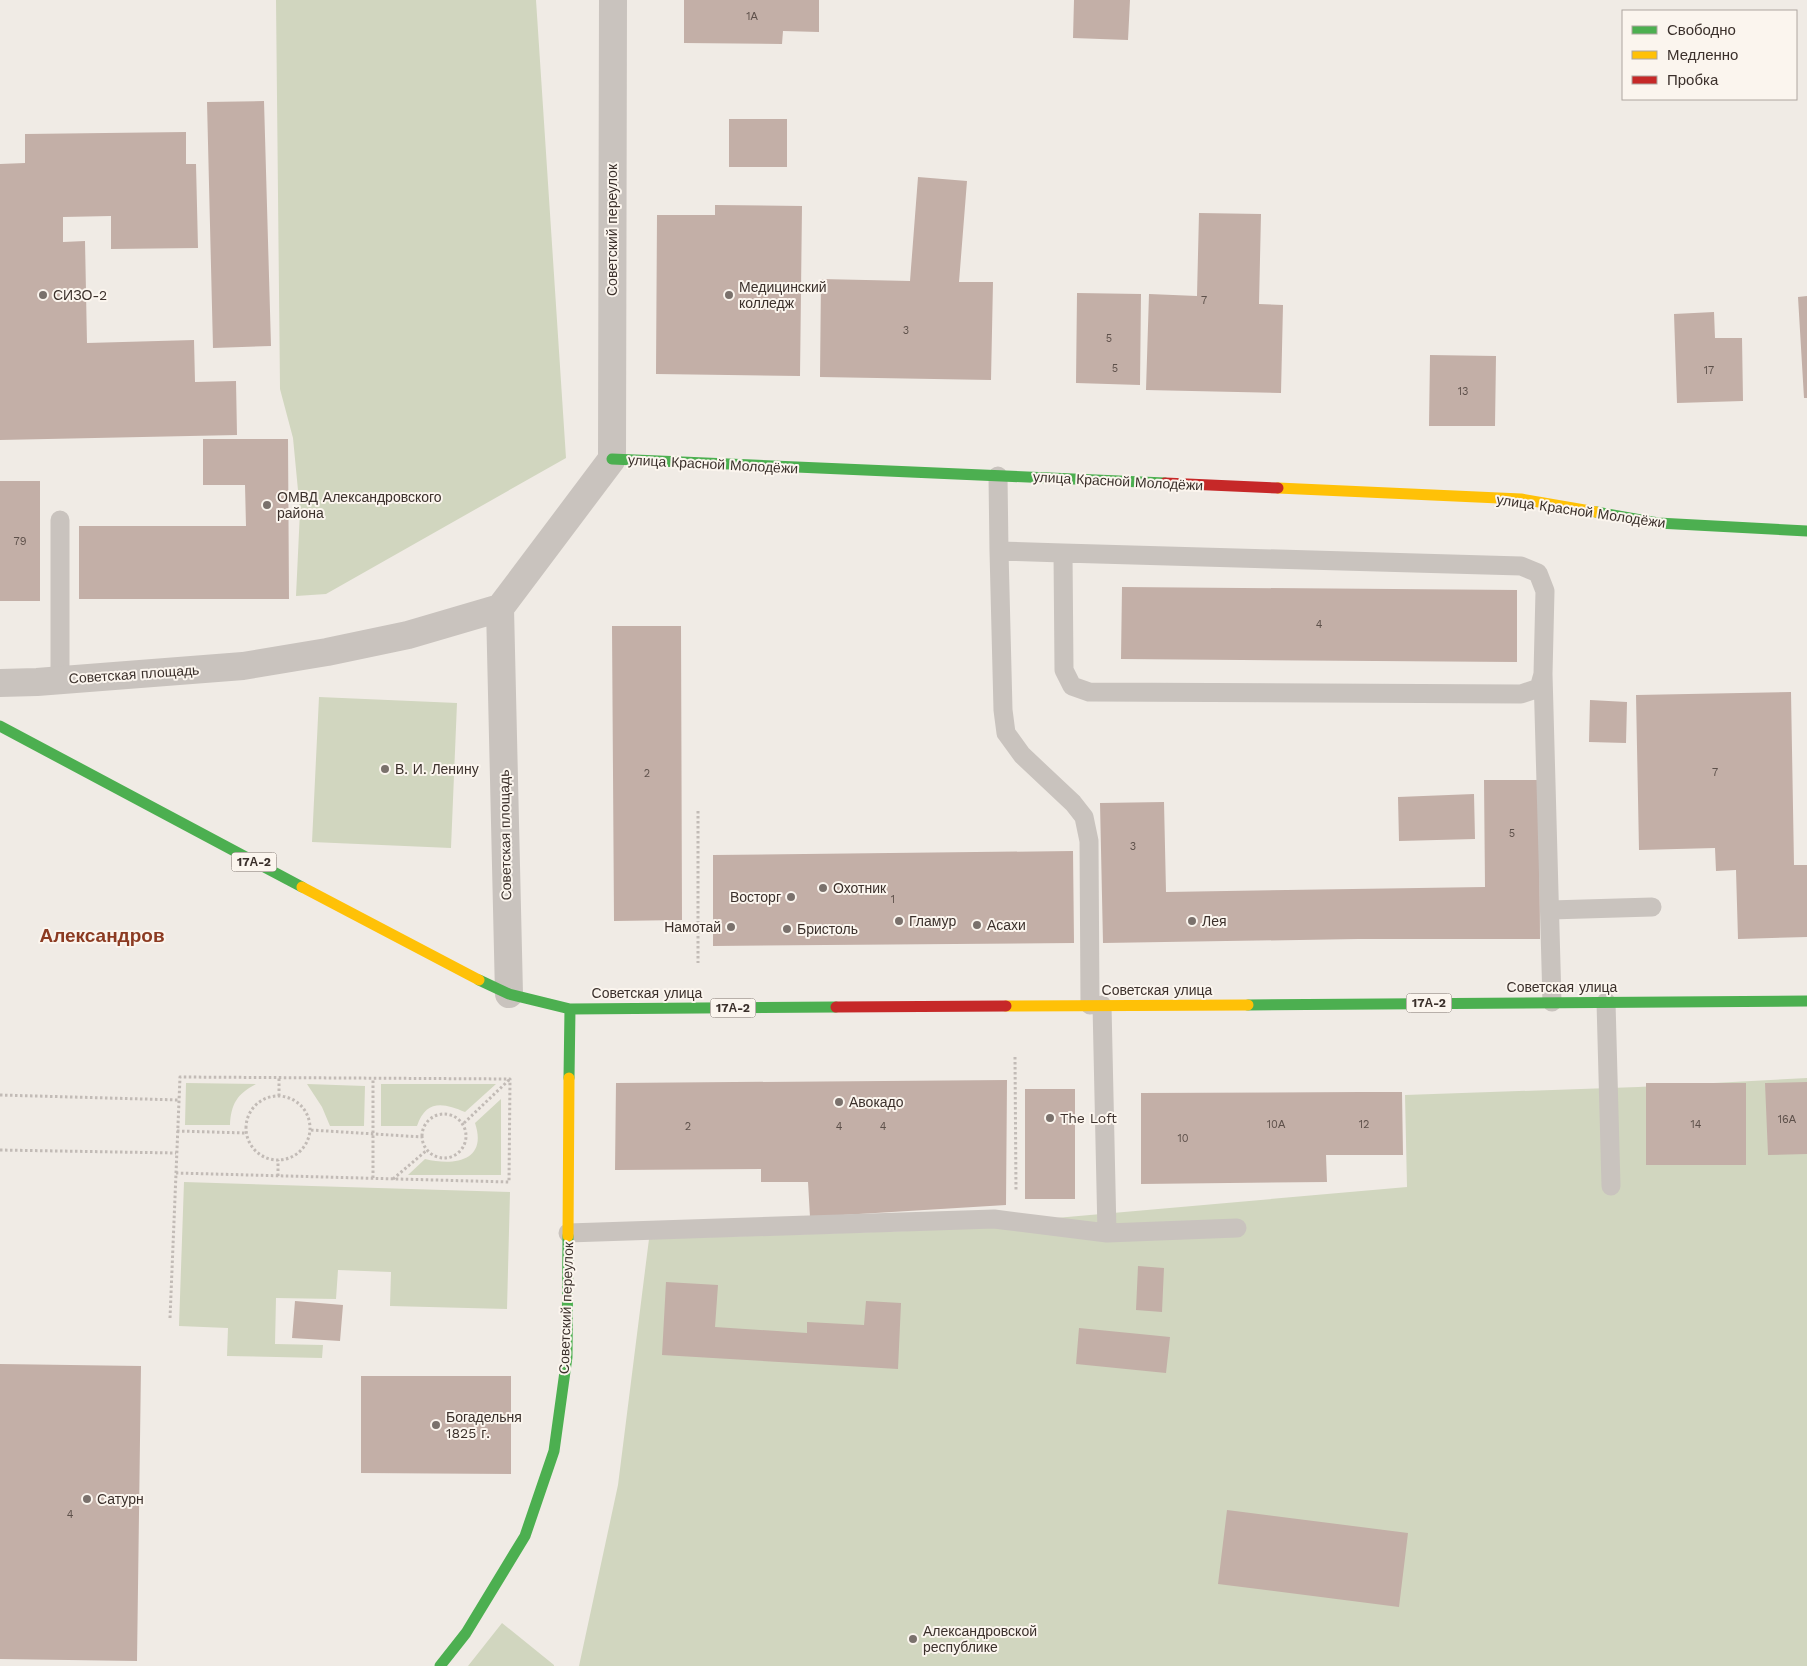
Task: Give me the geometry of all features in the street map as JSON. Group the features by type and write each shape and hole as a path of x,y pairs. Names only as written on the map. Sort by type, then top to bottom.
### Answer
{"street":[{"name":"Советский переулок","path":"612,459 613,0"},
{"name":"улица Красной Молодёжи","path":"500,608 612,459 1521,499 1658,523 1807,531"},
{"name":"Советская площадь","path":"0,683 60,680 252,664 328,652 408,635 500,608 509,994"},
{"name":"17А-2","path":"0,726 368,922 509,994"},
{"name":"Советская улица","path":"509,994 570,1009 1807,1001"},
{"name":"Советский переулок","path":"440,1666 466,1633 525,1536 554,1451 567,1357 570,1009"}],"lane":[{"path":"998,476 1003,710 1006,733 1022,755 1073,802 1084,817 1089,841 1107,1233"},
{"path":"60,520 60,680"},
{"path":"1000,551 1521,566 1538,573 1545,591 1543,674 1552,1002"},
{"path":"1063,553 1064,670 1072,686 1089,692 1521,694 1539,688 1543,674"},
{"path":"1550,910 1652,907"},
{"path":"1606,1002 1611,1186"},
{"path":"568,1233 994,1219 1107,1233 1237,1228"}],"path":[{"path":"698,811 698,963"},
{"path":"1015,1057 1016,1198"},
{"path":"170,1318 180,1077 510,1079"},
{"path":"279,1078 279,1096"},
{"path":"373,1079 373,1178"},
{"path":"464,1123 510,1079"},
{"path":"176,1173 510,1182 510,1079"},
{"path":"0,1095 179,1100"},
{"path":"272,1096 279,1096 287,1096 300,1104 308,1116 311,1130 307,1144 297,1155 284,1161 269,1160 256,1152 248,1141 245,1127 249,1113 259,1101 272,1096"},
{"path":"443,1113 455,1115 464,1123 468,1134 465,1146 457,1155 445,1159 434,1156 427,1150 422,1137 424,1125 432,1116 443,1113"},
{"path":"311,1130 422,1137"},
{"path":"177,1131 246,1132"},
{"path":"0,1150 176,1153"},
{"path":"392,1179 427,1150"},
{"path":"278,1160 278,1176"}],"green space":[{"path":"276,0 536,0 566,458 326,594 296,596 300,511 293,438 280,389"},
{"path":"319,697 457,703 451,848 312,842"},
{"path":"1807,1078 1807,1666 579,1666 618,1485 649,1239 907,1231 1407,1187 1405,1095 1638,1087"},
{"path":"186,1083 256,1084 236,1100 230,1125 185,1125"},
{"path":"307,1084 365,1086 364,1126 330,1126 322,1107"},
{"path":"381,1084 496,1084 465,1112 443,1105 436,1106 425,1111 417,1126 381,1126"},
{"path":"501,1099 501,1175 408,1175 425,1159 446,1162 457,1161 472,1153 477,1146 478,1136 475,1123"},
{"path":"184,1182 510,1192 507,1309 390,1306 391,1272 338,1270 336,1299 276,1298 275,1344 323,1345 322,1358 227,1356 228,1328 179,1326"},
{"path":"502,1623 554,1665 554,1666 468,1666"}],"building":[{"path":"684,0 819,0 819,32 783,31 782,44 684,43"},
{"path":"1074,0 1130,0 1128,40 1073,38"},
{"path":"264,101 271,346 213,348 207,102"},
{"path":"729,119 787,119 787,167 729,167"},
{"name":"СИЗО-2","path":"186,132 186,164 196,164 198,248 111,249 111,216 63,217 63,242 85,241 87,343 194,340 195,382 236,381 237,435 0,440 0,164 25,163 25,134"},
{"path":"918,177 967,181 959,282 993,282 991,380 820,377 821,279 910,281"},
{"name":"Медицинский колледж","path":"715,205 802,206 800,376 656,374 657,215 715,215"},
{"path":"1199,213 1261,214 1259,304 1283,305 1281,393 1146,390 1149,294 1197,296"},
{"path":"1077,293 1141,294 1140,385 1076,383"},
{"path":"1807,296 1807,398 1804,398 1798,297"},
{"path":"1714,312 1715,338 1742,338 1743,401 1677,403 1674,314"},
{"path":"1430,355 1496,356 1495,426 1429,426"},
{"name":"ОМВД Александровского района","path":"203,439 288,439 289,599 79,599 79,526 246,526 245,485 203,485"},
{"path":"0,481 40,481 40,601 0,601"},
{"path":"1122,587 1517,590 1517,662 1121,659"},
{"path":"612,626 681,626 682,920 614,921"},
{"path":"1791,692 1794,865 1807,865 1807,937 1738,939 1736,870 1716,871 1715,848 1639,850 1636,695"},
{"path":"1590,700 1627,702 1626,743 1589,742"},
{"path":"1484,780 1539,780 1540,939 1358,939 1103,943 1100,803 1164,802 1166,892 1485,887"},
{"path":"1474,794 1475,839 1399,841 1398,797"},
{"path":"1073,851 1074,943 713,946 713,855"},
{"path":"1007,1080 1006,1205 810,1217 808,1182 761,1182 761,1169 615,1170 616,1083"},
{"path":"1807,1082 1807,1154 1768,1155 1765,1083"},
{"path":"1646,1083 1746,1083 1746,1165 1646,1165"},
{"path":"1025,1089 1075,1089 1075,1199 1025,1199"},
{"path":"1402,1092 1403,1155 1326,1155 1327,1182 1141,1184 1141,1093"},
{"path":"1138,1266 1164,1268 1162,1312 1136,1310"},
{"path":"666,1282 718,1285 715,1327 807,1333 807,1322 864,1325 866,1301 901,1303 898,1369 662,1355"},
{"path":"295,1301 343,1305 340,1341 292,1338"},
{"path":"1079,1328 1170,1337 1166,1373 1076,1364"},
{"path":"0,1364 141,1366 137,1661 0,1659"},
{"name":"Богадельня 1825 г.","path":"361,1376 511,1376 511,1474 361,1473"},
{"path":"1227,1510 1408,1533 1399,1607 1218,1584"}],"traffic: fast":[{"path":"612,459 1165,483"},
{"path":"1596,512 1658,523 1807,531"},
{"path":"0,726 302,887"},
{"path":"479,980 509,994 570,1009 836,1007"},
{"path":"1248,1005 1807,1001"},
{"path":"569,1078 570,1009"},
{"path":"440,1666 466,1633 525,1536 554,1451 567,1357 568,1236"}],"traffic: slow":[{"path":"1278,488 1521,499 1596,512"},
{"path":"302,887 479,980"},
{"path":"1006,1006 1248,1005"},
{"path":"568,1236 569,1078"}],"traffic: jam":[{"path":"1165,483 1278,488"},
{"path":"836,1007 1006,1006"}],"place":[{"name":"СИЗО-2","path":"43,295"},
{"name":"Медицинский колледж","path":"729,295"},
{"name":"ОМВД Александровского района","path":"267,505"},
{"name":"В. И. Ленину","path":"385,769"},
{"name":"Охотник","path":"823,888"},
{"name":"Восторг","path":"791,897"},
{"name":"Гламур","path":"899,921"},
{"name":"Лея","path":"1192,921"},
{"name":"Асахи","path":"977,925"},
{"name":"Намотай","path":"731,927"},
{"name":"Бристоль","path":"787,929"},
{"name":"Авокадо","path":"839,1102"},
{"name":"The Loft","path":"1050,1118"},
{"name":"Богадельня 1825 г.","path":"436,1425"},
{"name":"Сатурн","path":"87,1499"},
{"name":"Александровской республике","path":"913,1639"}],"district":[{"name":"Александров","path":"102,935"}]}
